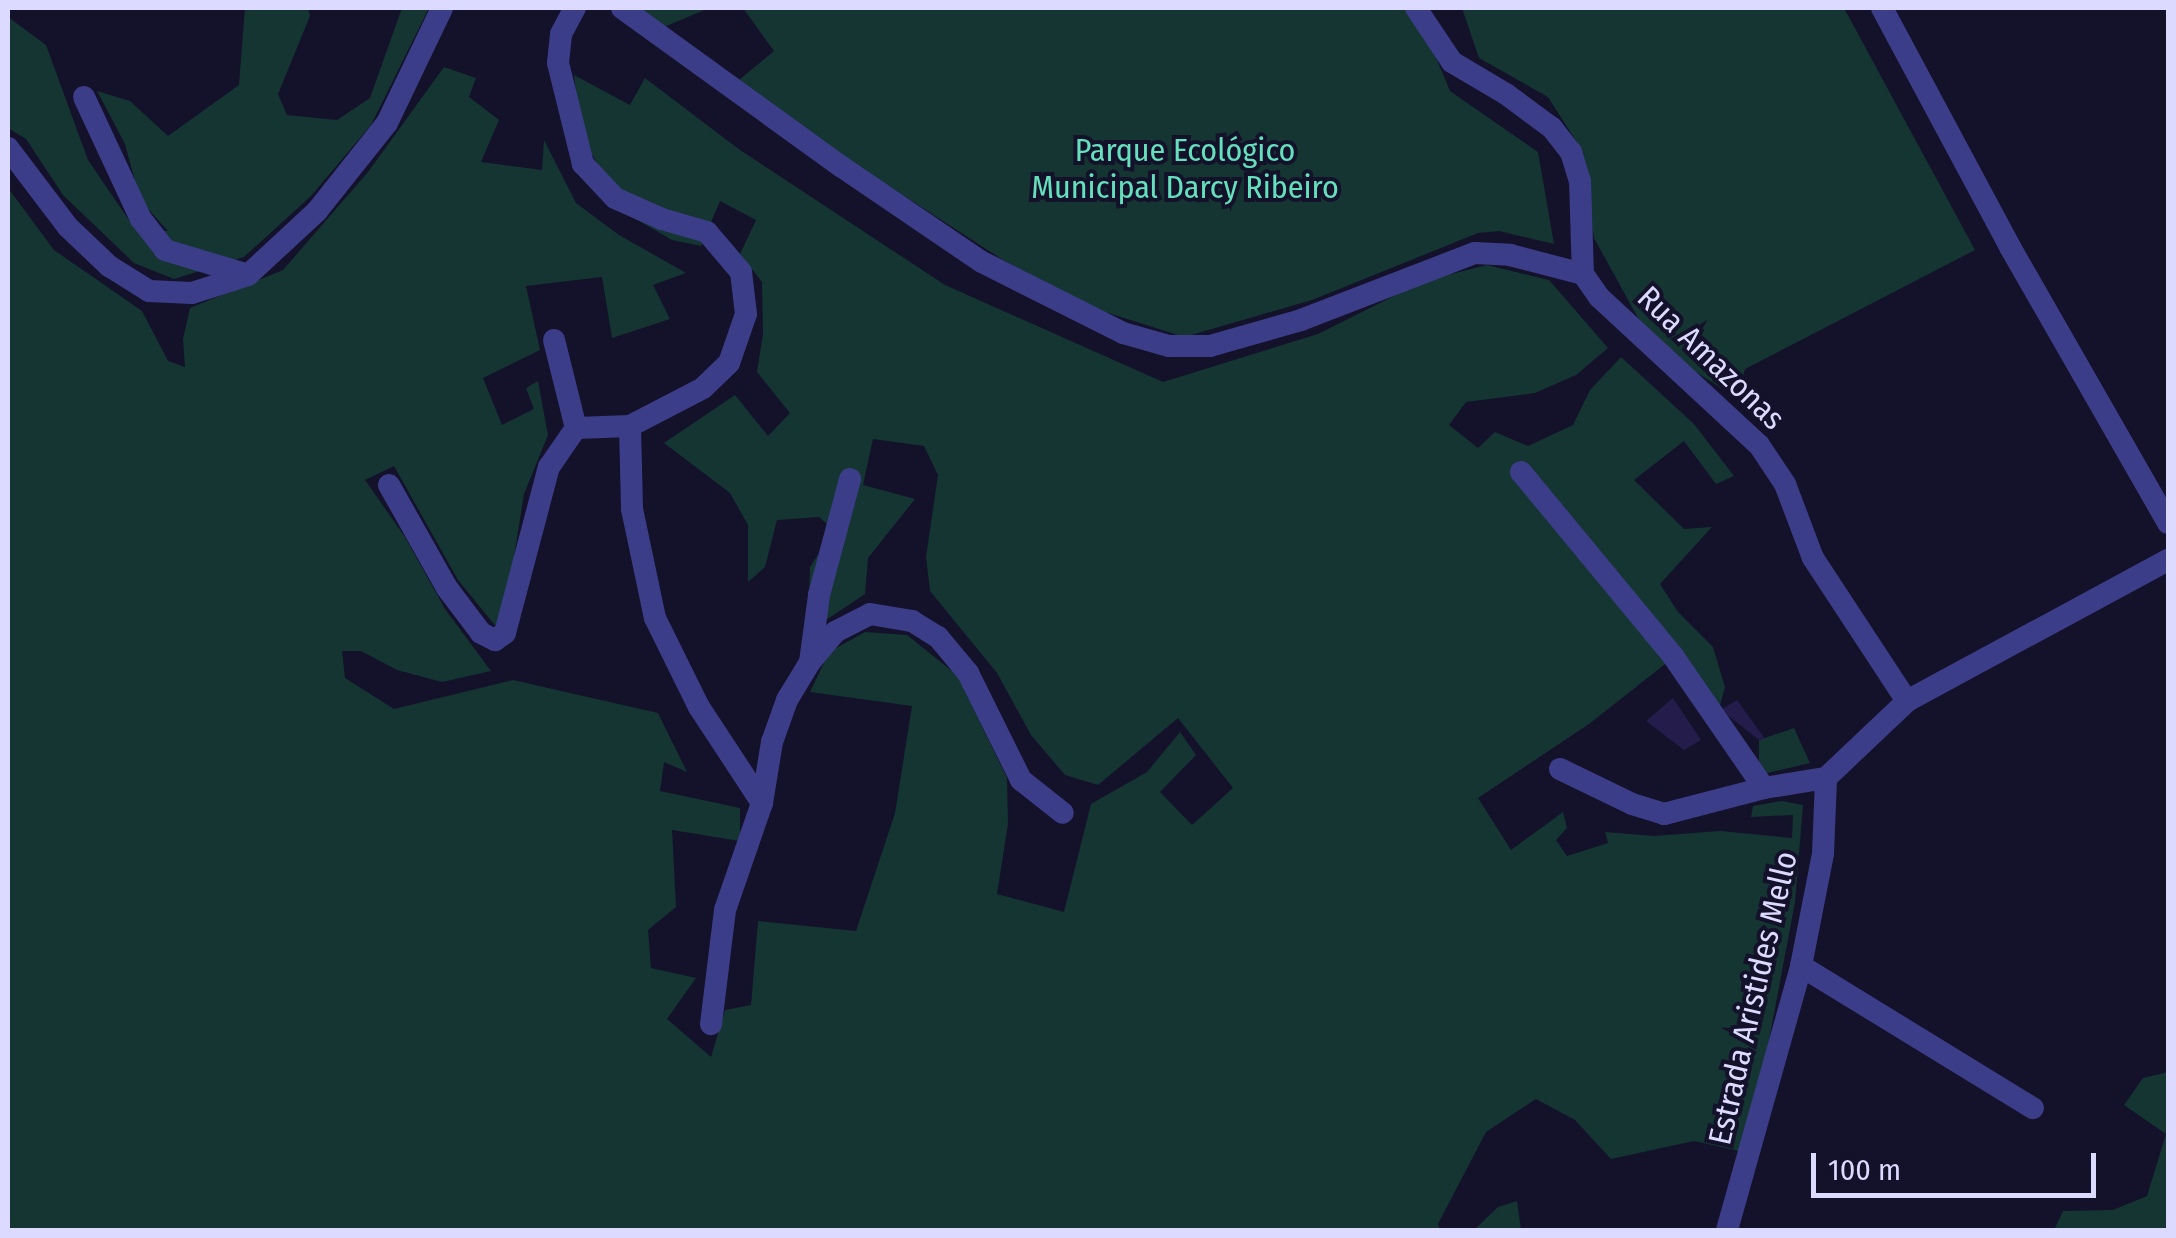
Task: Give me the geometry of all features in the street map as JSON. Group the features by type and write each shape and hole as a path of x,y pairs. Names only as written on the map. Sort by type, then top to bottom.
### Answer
{"street":[{"path":"8,148 68,226 109,266 149,292 192,292 248,275 317,211 387,123 442,8"},
{"path":"575,8 562,34 558,62 583,164 616,198 662,220 706,232 741,272 746,314 728,363 704,388 630,426 576,428"},
{"path":"622,8 842,167 982,262 1123,333 1169,346 1210,346 1300,320 1476,253 1510,255 1583,274 1580,181 1570,152 1552,128 1452,62 1416,8"},
{"path":"1882,8 2010,247 2168,522"},
{"path":"84,96 141,219 165,250 248,275"},
{"name":"Rua Amazonas","path":"1583,274 1599,296 1759,445 1786,484 1813,558 1907,700"},
{"path":"389,485 446,588 481,633 494,640 505,633 549,468 576,428 554,340"},
{"path":"630,426 632,509 655,618 699,707 762,804"},
{"path":"1521,472 1673,656 1764,788"},
{"path":"810,662 819,595 850,479"},
{"path":"1560,769 1632,804 1664,814 1764,788 1826,778 1907,700 2168,560"},
{"path":"711,1024 725,910 762,804 772,742 787,700 810,662 836,632 870,614 912,621 938,636 968,673 1021,780 1063,813"},
{"name":"Estrada Aristides Mello","path":"1727,1230 1801,966 1823,854 1826,778"},
{"path":"1801,966 2033,1108"}],"green space":[{"path":"245,8 308,8 310,16 278,94 287,115 337,120 370,98 402,8 429,8 371,125 311,196 244,257 174,279 134,263 63,195 26,139 8,128 8,17 46,45 88,160 135,229 168,231 140,200 125,144 97,91 130,101 168,136 239,85"},
{"path":"630,8 709,8 657,30"},
{"name":"Parque Ecológico Municipal Darcy Ribeiro","path":"743,8 1407,8 1425,31 1450,91 1538,152 1554,244 1499,231 1478,233 1312,300 1184,337 1099,310 1003,260 733,85 774,51"},
{"path":"1462,8 1844,8 1975,250 1745,369 1737,398 1653,345 1594,238 1578,144 1548,97 1479,58"},
{"path":"444,67 476,78 469,97 499,120 481,162 542,170 544,140 576,203 619,235 686,273 653,285 670,319 612,338 602,277 526,286 540,350 483,378 502,425 534,409 526,388 538,381 548,435 524,494 505,614 498,629 458,580 394,466 365,480 405,537 445,609 491,671 442,682 397,670 361,651 342,651 345,678 394,709 513,680 658,713 687,772 664,762 660,791 740,808 740,841 672,830 676,907 648,930 651,968 696,978 667,1019 711,1057 725,1010 751,1005 758,921 856,931 895,813 912,706 810,692 829,652 865,632 907,635 957,675 1007,778 1008,824 997,894 1064,912 1091,804 1147,772 1180,732 1196,755 1160,792 1192,825 1233,788 1178,718 1098,785 1065,775 1031,735 997,673 930,591 926,557 938,475 924,446 873,439 863,485 915,499 868,558 865,594 808,632 810,567 834,530 819,517 777,520 765,567 748,582 748,525 730,493 664,443 735,395 768,436 790,413 757,372 763,334 762,282 740,254 756,220 720,201 701,246 672,240 627,214 581,136 574,75 630,105 645,78 740,150 945,285 1163,382 1318,334 1424,281 1487,265 1549,280 1608,348 1576,375 1535,393 1466,402 1449,425 1478,448 1495,432 1528,446 1573,425 1590,390 1621,357 1694,424 1734,476 1716,484 1684,441 1634,480 1684,529 1712,527 1660,584 1678,612 1713,647 1725,687 1720,705 1669,661 1589,724 1478,798 1511,850 1563,812 1567,828 1556,840 1567,856 1608,843 1605,832 1654,836 1720,831 1792,838 1793,815 1751,817 1753,806 1782,801 1803,805 1795,902 1758,1099 1739,1151 1694,1141 1611,1159 1575,1120 1536,1099 1486,1132 1438,1224 1440,1230 8,1230 8,188 54,250 142,311 168,361 185,367 183,339 190,308 283,270 368,172"},
{"path":"1794,728 1810,763 1759,775 1759,740"},
{"path":"2168,1072 2168,1230 2054,1230 2063,1211 2113,1210 2147,1196 2166,1134 2124,1105 2143,1078"},
{"path":"1517,1201 1521,1230 1474,1230 1498,1207"}],"building":[{"path":"1673,698 1701,740 1684,750 1646,721"},
{"path":"1737,700 1765,739 1759,740 1721,710"}]}
